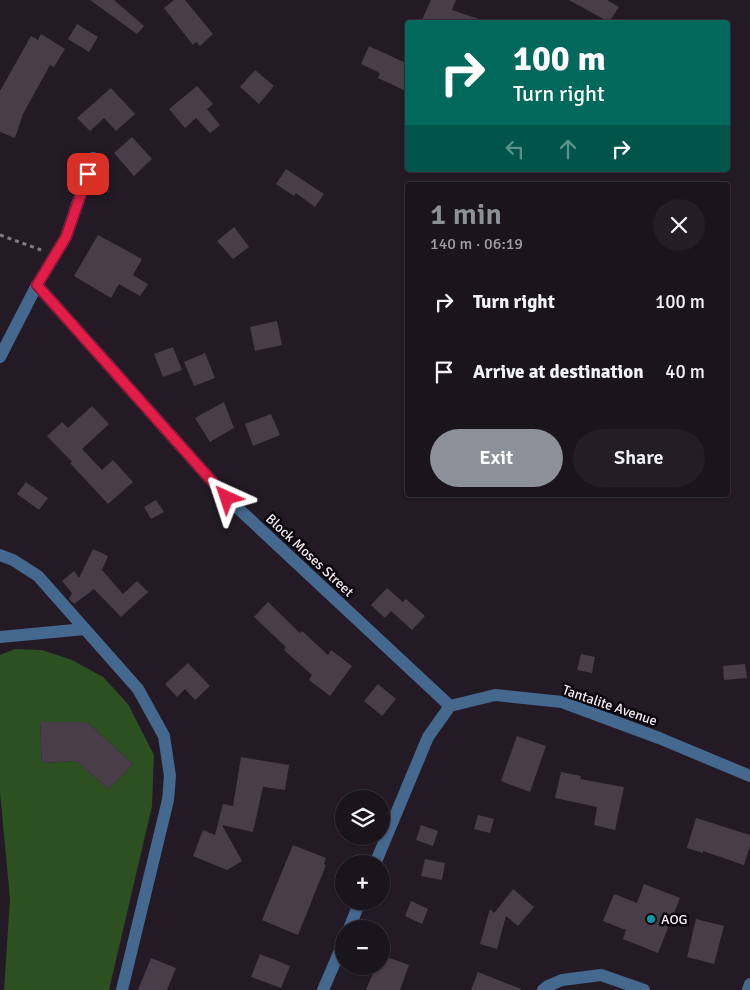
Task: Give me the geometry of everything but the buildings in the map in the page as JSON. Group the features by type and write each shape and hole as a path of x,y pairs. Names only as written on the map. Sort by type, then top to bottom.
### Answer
{"street":[{"path":"0,357 37,285 66,237 93,158"},
{"name":"Block Moses Street","path":"37,285 227,498 450,706"},
{"path":"0,555 13,560 38,576 138,689 164,736 170,776 168,800 122,990"},
{"path":"0,637 85,629"},
{"name":"Tantalite Avenue","path":"450,706 496,695 562,702 659,738 750,776"},
{"path":"379,855 428,737 450,706"},
{"path":"323,990 335,961"},
{"path":"543,990 562,980 601,975 644,990"},
{"path":"748,990 750,984"}],"path":[{"path":"0,234 55,256"}],"green space":[{"path":"15,649 42,650 72,660 103,677 128,704 154,755 152,806 109,990 4,990 10,899 0,792 0,655","holes":["40,722 87,722 133,764 109,789 76,761 42,763"]}],"place":[{"name":"AOG","path":"651,919"}],"route":[{"path":"88,174 66,237 37,285 227,498"}]}
